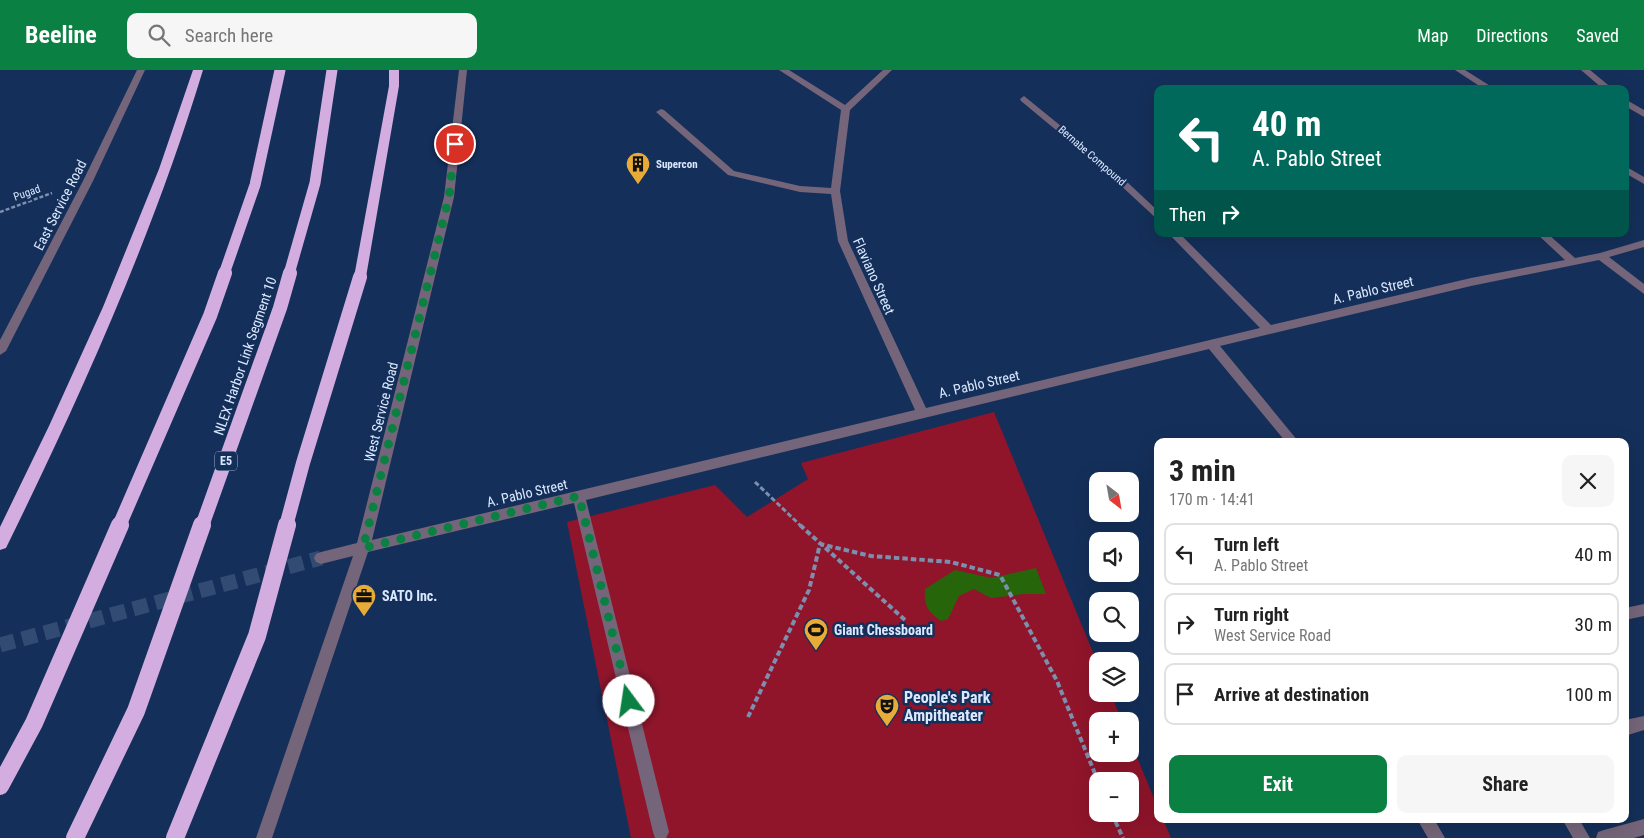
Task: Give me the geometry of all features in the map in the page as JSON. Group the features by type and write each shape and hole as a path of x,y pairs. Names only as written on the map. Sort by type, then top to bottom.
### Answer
{"highway":[{"path":"0,543 33,478 104,323 182,123 198,70"},
{"path":"0,786 34,723 210,316 254,185 280,70"},
{"name":"NLEX Harbor Link Segment 10","path":"75,838 136,711 280,308 315,184 332,70"},
{"path":"175,838 257,636 304,463 360,278 394,86 394,70"}],"street":[{"name":"East Service Road","path":"0,351 88,181 141,70"},
{"name":"West Service Road","path":"264,838 363,548 449,197 463,70"},
{"path":"783,70 846,109 888,70"},
{"path":"1459,70 1484,85"},
{"path":"1585,70 1604,85"},
{"name":"Bernabe Compound","path":"1024,99 1100,161 1154,213"},
{"path":"1629,105 1644,114"},
{"name":"Flaviano Street","path":"846,109 835,191 843,241 922,413"},
{"path":"661,112 731,173 800,189 835,191"},
{"path":"1629,172 1644,181"},
{"path":"1177,237 1269,330"},
{"path":"1545,237 1574,262"},
{"name":"A. Pablo Street","path":"322,558 733,461 922,413 1471,282 1601,256 1644,243"},
{"path":"1601,256 1644,290"},
{"path":"1212,344 1290,438"},
{"path":"579,496 661,832"},
{"path":"1629,613 1644,610"},
{"path":"1629,727 1644,723"},
{"path":"1428,823 1437,838"},
{"path":"1573,823 1582,838"},
{"path":"1604,838 1644,827"}],"path":[{"name":"Pugad","path":"0,212 88,181"},
{"path":"733,461 820,544 906,620"},
{"path":"820,544 871,556 951,562 1000,574 1012,601 1057,681 1094,772"},
{"path":"748,717 809,590 820,544"},
{"path":"1116,822 1123,838"}],"shaded area":[{"path":"994,412 1093,652 1089,652 1089,702 1114,702 1118,712 1089,712 1089,762 1139,762 1154,799 1154,823 1165,823 1171,838 631,838 567,522 715,485 747,517 808,479 801,463"},
{"path":"1036,568 1046,594 1024,594 991,598 974,589 959,596 948,619 941,621 927,608 925,589 955,570 991,578"}],"tunnel":[{"path":"0,645 321,558"}],"place":[{"name":"Supercon","path":"638,185"},
{"name":"SATO Inc.","path":"364,617"},
{"name":"Giant Chessboard","path":"816,651"},
{"name":"People's Park Ampitheater","path":"887,727"}],"route":[{"path":"455,144 449,197 363,548 579,496 629,701"}]}
